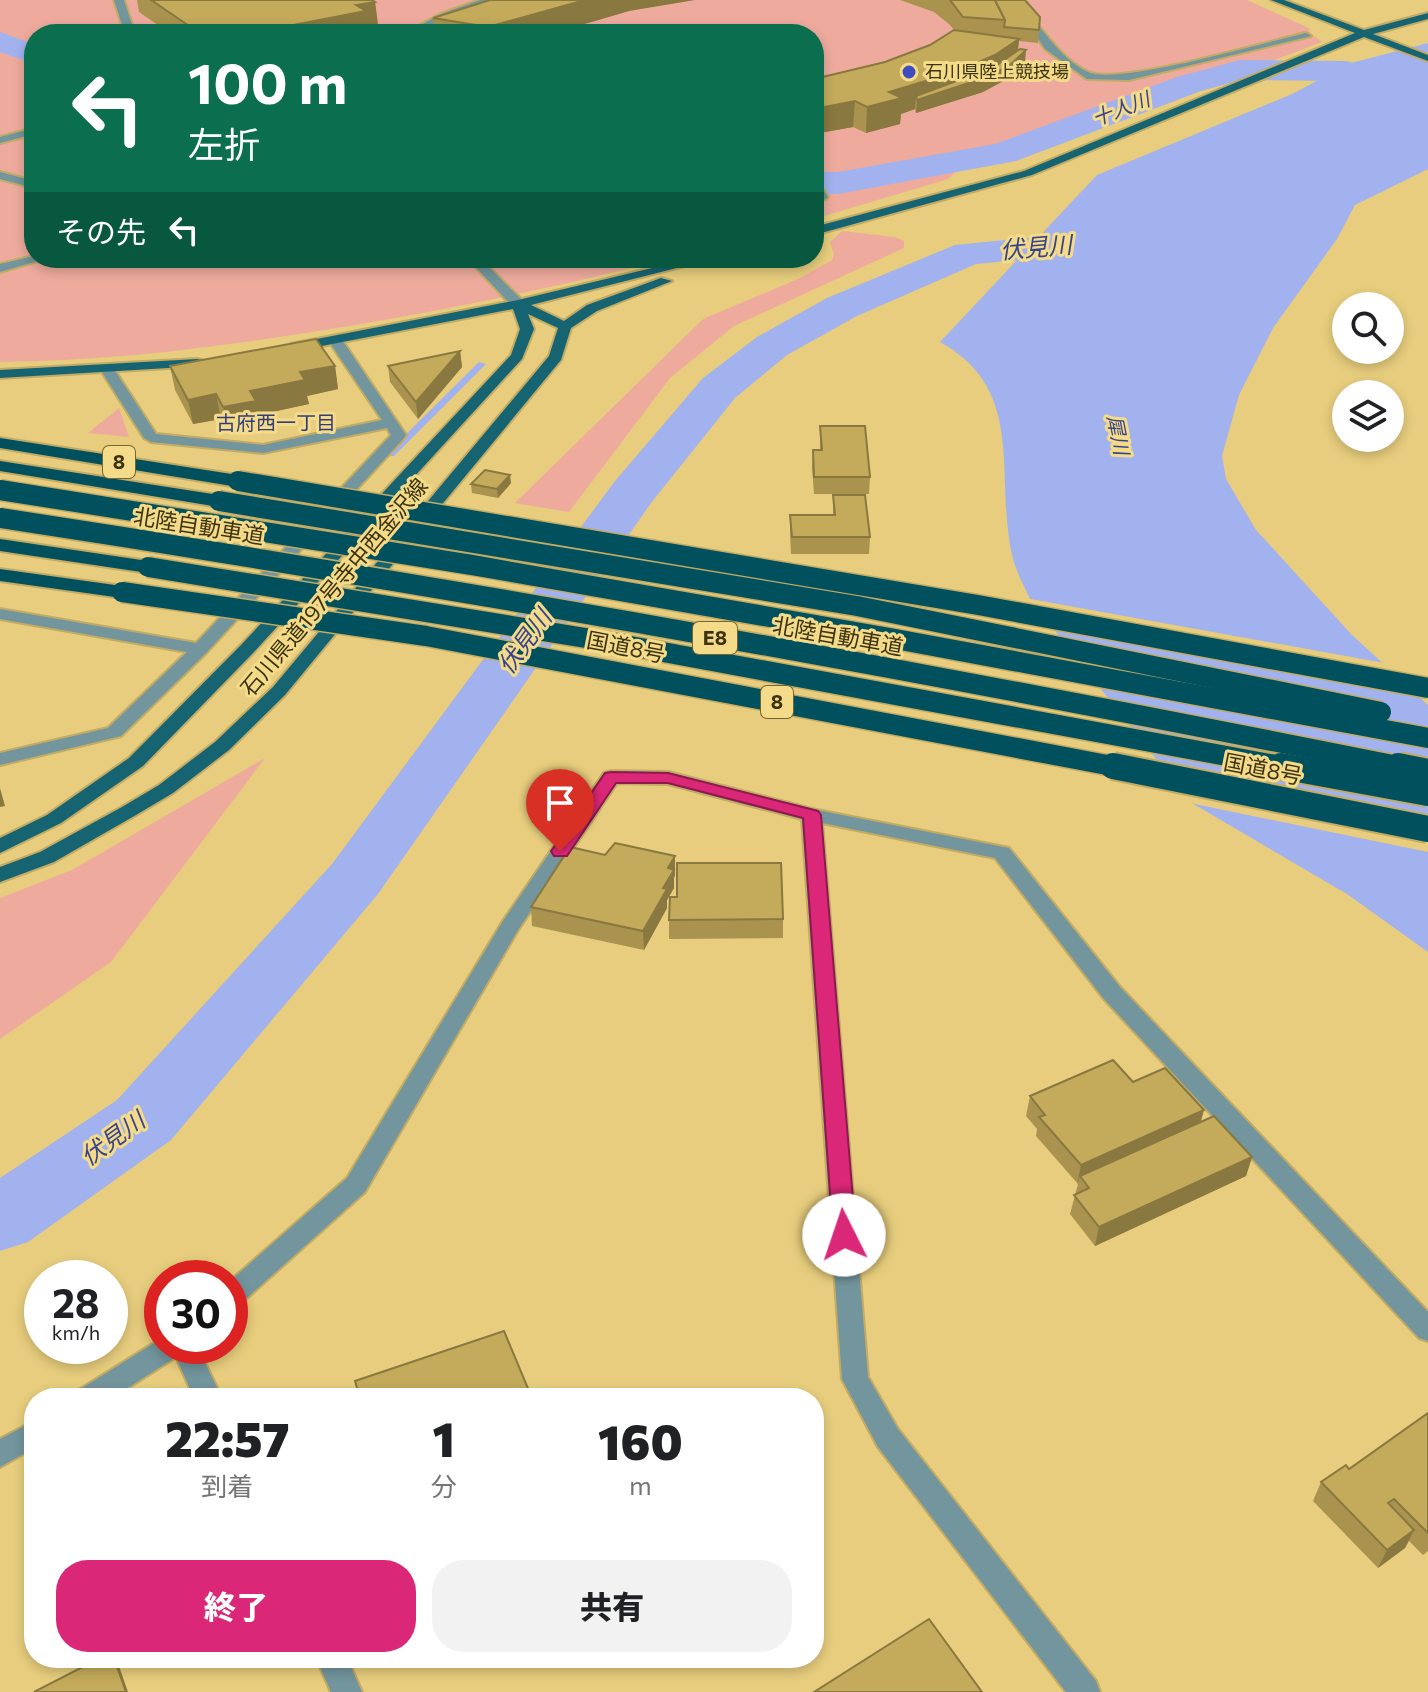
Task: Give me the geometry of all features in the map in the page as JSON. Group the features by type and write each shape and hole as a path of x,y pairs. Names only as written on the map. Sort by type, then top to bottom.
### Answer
{"highway":[{"name":"8","path":"0,443 978,605 1428,688"},
{"path":"0,466 857,606 1428,722"},
{"name":"北陸自動車道","path":"0,490 487,568 905,641 1428,738"},
{"name":"北陸自動車道","path":"0,518 466,593 873,666 1428,772"},
{"path":"0,545 598,640 1428,793"},
{"name":"国道8号","path":"0,575 442,639 983,740 1428,829"}],"main road":[{"path":"1276,0 1428,58"},
{"path":"824,228 1028,173 1362,34 1428,16"},
{"path":"275,350 518,304 668,268"},
{"path":"518,304 565,326 616,297 698,268"},
{"name":"石川県道197号寺中西金沢線","path":"0,846 54,819 136,762 198,700 517,356 527,329 518,304"},
{"name":"石川県道197号寺中西金沢線","path":"0,875 47,857 166,789 222,746 279,691 556,357 565,326"},
{"path":"0,374 185,365 215,360"}],"street":[{"path":"119,0 127,24"},
{"path":"428,24 489,0"},
{"path":"990,0 1027,16 1048,47 1087,76 1129,77 1306,36"},
{"path":"0,140 24,134"},
{"path":"0,175 24,182"},
{"path":"0,268 24,262"},
{"path":"483,268 518,304"},
{"path":"0,759 114,732 200,649 399,435 335,340"},
{"path":"107,369 151,438 263,449 390,423"},
{"path":"0,614 200,649"},
{"path":"248,1281 356,1185 510,926 611,777 668,778 812,815 1002,853 1112,993 1428,1330"},
{"path":"812,815 855,1379 888,1438 1085,1692"},
{"path":"105,1388 144,1364"},
{"path":"192,1364 203,1388"},
{"path":"0,1454 24,1439"},
{"path":"336,1668 347,1692"}],"shaded area":[{"path":"0,0 1247,0 1309,28 1310,33 1322,42 1256,67 1202,72 1130,102 977,153 948,179 824,216 824,24 24,24 24,268 629,268 400,317 227,345 136,355 0,362"},
{"path":"842,231 895,237 904,241 904,248 734,326 670,378 569,512 515,503 703,319 818,268 824,268 834,254 830,242"},
{"path":"119,408 129,437 88,433"},
{"path":"265,758 111,962 0,1039 0,898 72,870"}],"water":[{"name":"犀川","path":"1428,43 1428,169 1355,205 1337,239 1273,328 1239,395 1222,456 1226,479 1256,530 1351,634 1428,705 1428,952 1347,894 1190,802 1030,599 1013,559 997,411 986,385 968,362 940,342 1097,175 1292,94 1351,63"}],"pier":[{"path":"1025,598 1390,664 1427,699 1047,627"},
{"path":"1150,758 1428,814 1428,852 1185,802"}],"building":[{"path":"151,0 375,2 356,5 366,11 298,24 186,24"},
{"path":"490,0 585,0 499,24 470,24 433,18"},
{"path":"950,0 995,0 1005,20 963,17"},
{"path":"995,0 1025,0 1040,17 1039,30 1004,27 1005,20"},
{"path":"954,30 1019,39 995,55 956,72 889,92 902,98 867,107 855,101 824,107 824,77 885,62 930,45"},
{"path":"1020,49 1026,50 1009,66 984,78 917,100 916,96 994,67"},
{"path":"316,339 335,366 300,372 305,380 250,391 256,401 223,407 216,394 188,400 170,366"},
{"path":"460,351 416,402 388,366"},
{"path":"820,426 865,426 870,477 814,477 813,450 822,450"},
{"path":"485,470 510,475 497,489 471,484"},
{"path":"833,495 865,495 870,537 792,537 790,515 835,515"},
{"path":"615,843 675,856 668,868 674,870 663,888 667,889 643,931 531,907 570,847 605,855"},
{"path":"677,863 781,863 783,919 669,920 670,897 677,897"},
{"path":"1113,1060 1133,1082 1165,1068 1204,1110 1081,1165 1039,1117 1045,1115 1030,1096"},
{"path":"1214,1116 1252,1157 1099,1227 1074,1195 1089,1188 1080,1176"},
{"path":"504,1331 528,1388 357,1388 355,1381"},
{"path":"1428,1413 1428,1533 1394,1499 1388,1503 1414,1530 1387,1550 1321,1482 1346,1465 1349,1469"},
{"path":"929,1619 982,1692 814,1692"},
{"path":"81,1668 118,1668 126,1692 34,1692"}],"waterway":[{"name":"十人川","path":"0,41 24,51"},
{"name":"十人川","path":"824,183 1003,153 1189,84 1240,70 1346,71 1428,97"},
{"name":"伏見川","path":"0,1219 144,1120 355,879 633,492 719,388 772,346 842,307 969,253 1116,241"},
{"path":"391,454 482,364"}],"place":[{"name":"石川県陸上競技場","path":"909,72"}],"district":[{"name":"古府西一丁目","path":"276,423"}],"route":[{"path":"560,851 611,777 668,778 812,815 844,1235"}]}
